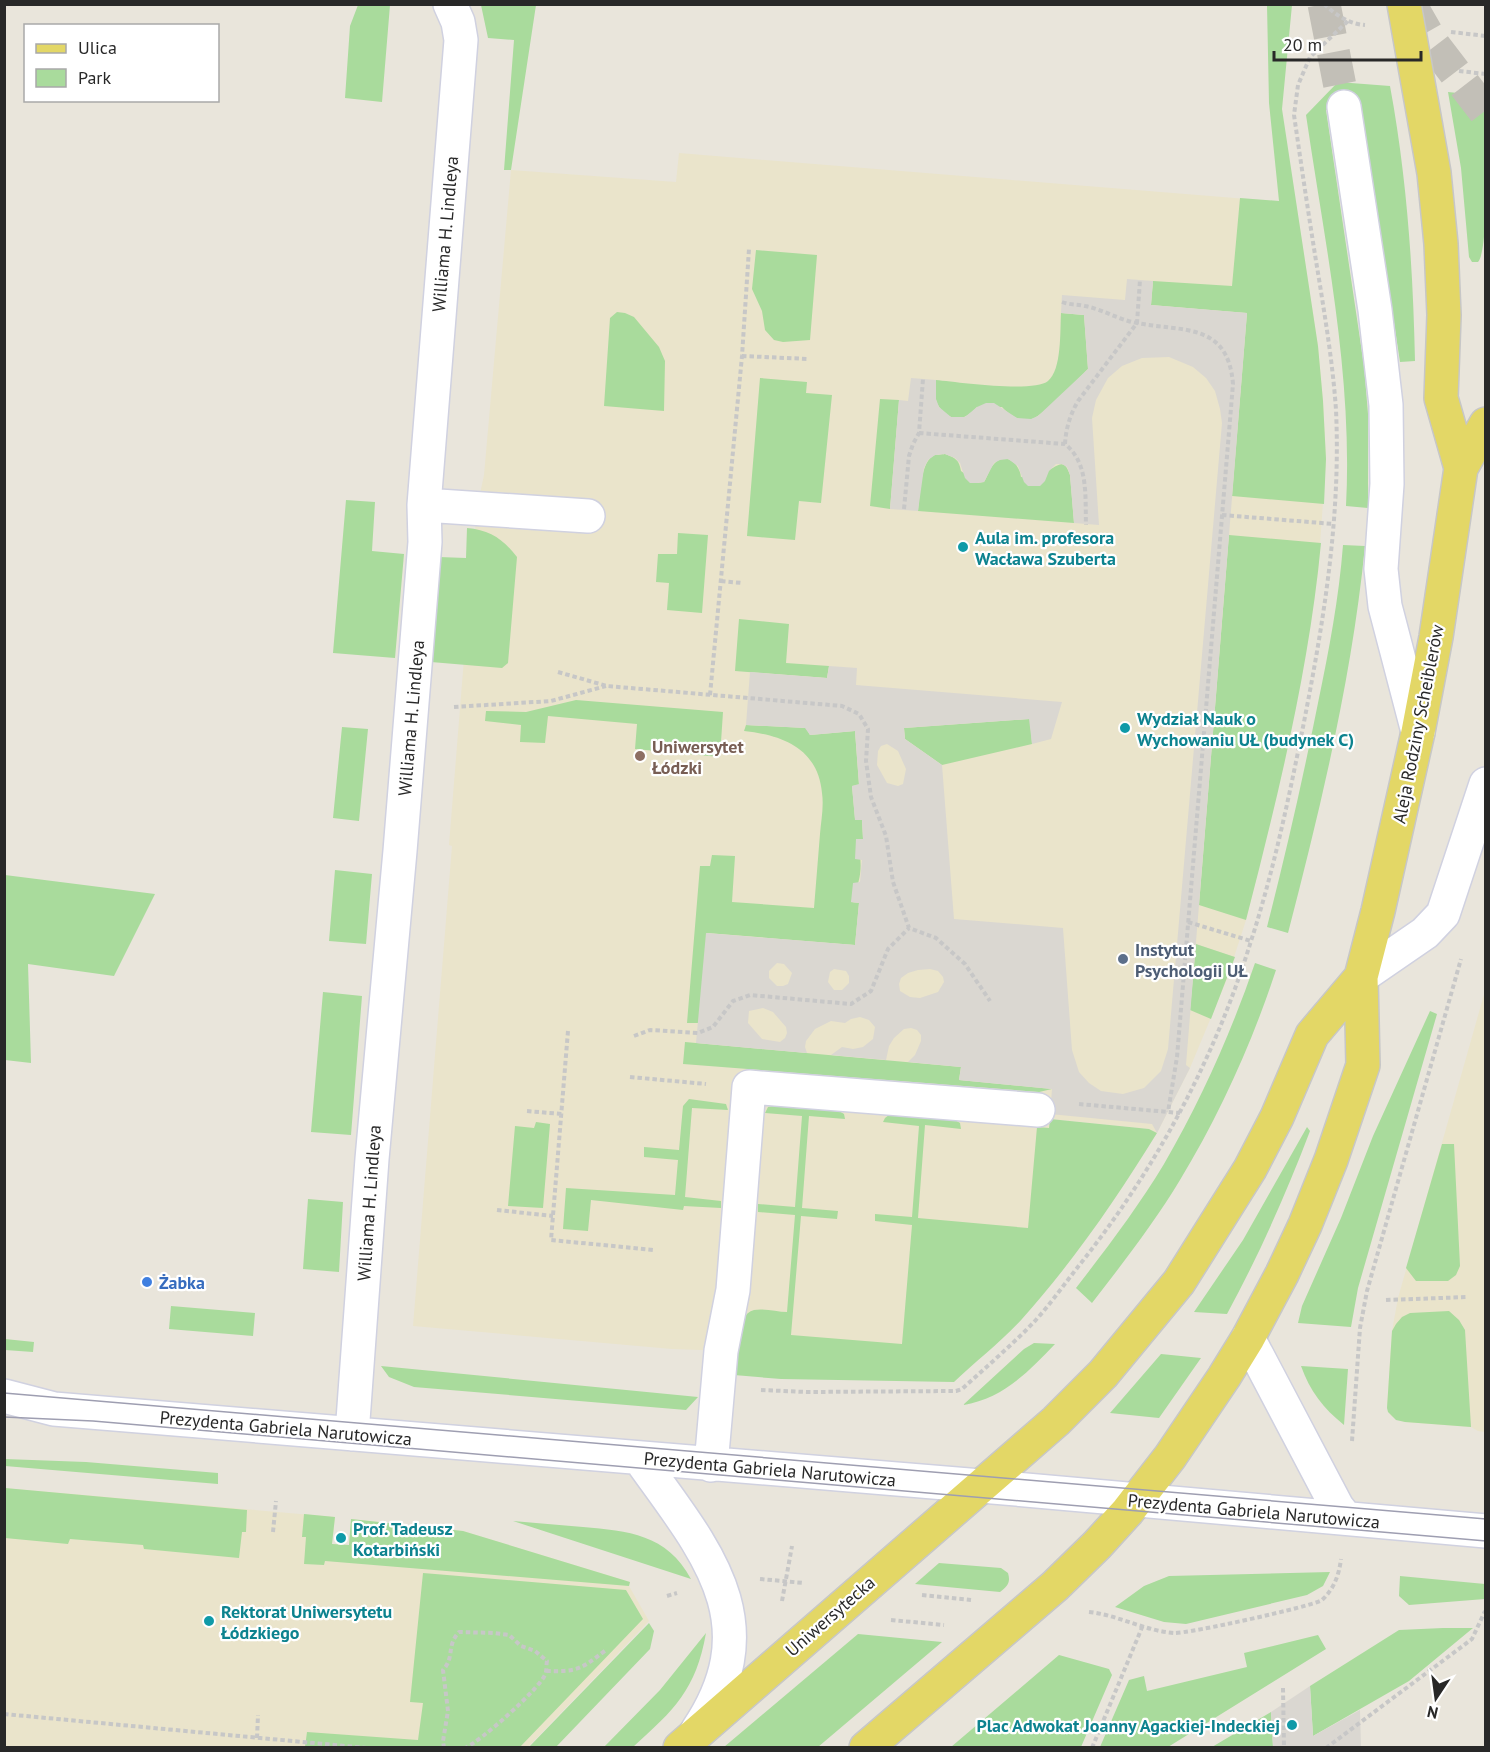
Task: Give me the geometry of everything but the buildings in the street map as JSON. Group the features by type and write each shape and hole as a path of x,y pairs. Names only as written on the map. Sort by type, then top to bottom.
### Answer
{"main road":[{"name":"Aleja Rodziny Scheiblerów","path":"1404,4 1434,173 1441,244 1444,315 1441,398 1461,468"},
{"name":"Aleja Rodziny Scheiblerów","path":"1137,1501 1192,1425 1248,1338 1305,1226 1331,1160 1363,1065 1361,977 1381,901 1418,732 1436,637 1461,468 1485,424"},
{"name":"Aleja Rodziny Scheiblerów","path":"981,1486 1056,1421 1103,1374 1179,1282 1250,1169 1277,1117 1312,1035 1361,977"},
{"name":"Uniwersytecka","path":"688,1741 981,1486"},
{"path":"866,1748 1031,1606 1097,1545 1137,1501"}],"street":[{"name":"Williama H. Lindleya","path":"352,1434 372,1159 425,543 424,505 461,40 458,22 450,4"},
{"path":"1344,107 1375,310 1386,405 1387,484 1381,569 1384,606 1418,732"},
{"path":"424,505 588,516"},
{"path":"1361,977 1425,933 1443,914 1473,859 1485,784"},
{"path":"711,1465 724,1330 733,1290 749,1087 1038,1110"},
{"path":"1248,1338 1337,1507 1345,1517"},
{"name":"Prezydenta Gabriela Narutowicza","path":"4,1396 54,1409 1345,1517 1485,1531"},
{"path":"4,1406 54,1409"},
{"name":"Prezydenta Gabriela Narutowicza","path":"4,1415 54,1409"},
{"path":"640,1459 706,1554 720,1583 727,1610 729,1654 724,1676 709,1713 688,1741"}],"path":[{"path":"1324,4 1337,16 1348,21 1374,25"},
{"path":"718,1389 807,1392 956,1392 962,1389 1037,1319 1093,1248 1156,1155 1180,1113 1210,1049 1251,941 1292,779 1315,665 1329,576 1337,459 1336,409 1331,360 1293,115 1298,85 1310,57 1348,21"},
{"path":"1446,32 1485,36"},
{"path":"1454,71 1485,74"},
{"path":"710,695 742,356 748,249"},
{"path":"1065,444 1071,413 1078,401 1137,323 1140,280"},
{"path":"1062,302 1084,306 1137,323 1177,327 1209,337 1224,350 1232,368 1233,384 1177,1057 1168,1112"},
{"path":"742,356 809,358"},
{"path":"904,509 909,456 912,444 919,433 923,379"},
{"path":"919,433 1065,444 1073,451 1083,474 1086,525"},
{"path":"1222,515 1334,524"},
{"path":"721,581 741,583"},
{"path":"558,672 607,686 842,706 859,714 868,729 867,761 871,797 886,836 893,882 909,928"},
{"path":"447,707 551,701 607,686"},
{"path":"1188,922 1251,941"},
{"path":"909,928 936,938 965,964 990,1001"},
{"path":"634,1036 650,1030 698,1034 713,1027 733,1001 750,995 851,1004 871,991 888,949 909,928"},
{"path":"1352,1435 1360,1328 1366,1291 1462,954"},
{"path":"568,1031 551,1240 654,1250"},
{"path":"630,1077 749,1087"},
{"path":"1038,1110 1082,1104 1180,1113"},
{"path":"527,1111 562,1114"},
{"path":"497,1210 553,1216"},
{"path":"1386,1300 1468,1297"},
{"path":"273,1532 276,1501"},
{"path":"781,1609 792,1546"},
{"path":"919,1595 1102,1613 1162,1631 1186,1633 1320,1602 1336,1581 1340,1569"},
{"path":"753,1579 805,1583"},
{"path":"1326,1748 1472,1640 1485,1611"},
{"path":"889,1620 954,1626"},
{"path":"1092,1748 1143,1625"},
{"path":"444,1748 448,1711 443,1670 449,1663 452,1640 459,1632 509,1635 521,1646 535,1651 547,1661 546,1674 519,1704 475,1744 465,1748"},
{"path":"546,1671 568,1671 582,1668 606,1650"},
{"path":"1283,1688 1284,1748"},
{"path":"4,1714 367,1748"},
{"path":"257,1738 258,1715"}],"shaded area":[{"name":"Uniwersytet Łódzki","path":"679,153 1296,203 1318,346 1323,401 1326,459 1318,573 1306,653 1286,755 1246,920 1227,979 1190,1068 1157,1133 1149,1129 1050,1119 1042,1213 974,1322 872,1356 672,1349 413,1326 452,846 449,845 468,609 477,508 484,475 511,170 676,182"},
{"path":"1127,279 1153,281 1151,305 1247,313 1186,1065 1190,1068 1157,1133 1152,1124 1050,1114 1052,1089 959,1080 961,1067 908,1062 915,1055 921,1041 921,1035 917,1030 911,1028 904,1029 894,1038 889,1046 886,1060 831,1055 842,1047 853,1049 863,1047 873,1039 875,1027 869,1020 860,1017 845,1023 831,1021 815,1029 806,1041 807,1053 696,1043 706,933 855,945 859,903 851,902 853,883 860,882 862,860 855,859 856,839 863,839 862,820 855,820 852,786 859,784 855,731 810,735 805,728 746,725 750,672 827,678 829,666 857,668 856,685 1062,702 1051,739 1032,744 1029,719 904,728 905,739 942,765 954,919 1063,928 1072,1050 1079,1072 1101,1091 1123,1094 1144,1088 1161,1071 1168,1049 1222,423 1215,391 1206,378 1193,367 1169,357 1142,358 1122,366 1108,378 1096,400 1092,418 1099,525 1074,523 1070,475 1067,467 1062,464 1056,464 1049,471 1040,486 1028,486 1018,466 1008,459 994,463 984,482 970,483 965,478 960,463 945,454 935,455 928,460 924,468 918,511 890,509 899,400 908,401 911,378 936,380 936,399 939,407 951,417 965,417 977,407 986,403 994,403 1017,418 1031,419 1038,416 1088,369 1084,315 1061,313 1062,295 1125,300","holes":["887,744 898,751 906,769 903,784 898,786 887,783 877,765 878,751 881,746","777,963 784,964 792,973 788,984 777,986 769,978 769,971","834,969 846,971 849,983 842,990 834,990 828,982 830,972","930,969 938,971 944,982 938,992 920,998 910,997 900,991 899,984 901,978 908,973","763,1008 773,1012 786,1027 787,1033 780,1042 762,1039 748,1023 749,1011"]},
{"path":"1485,991 1485,1432 1471,1427 1405,1422 1391,1416 1387,1407 1392,1331 1398,1298"},
{"path":"4,1488 335,1517 332,1544 349,1545 351,1519 463,1531 630,1582 629,1586 649,1621 528,1747 5,1747"},
{"name":"Plac Adwokat Joanny Agackiej-Indeckiej","path":"1310,1686 1313,1736 1360,1710 1361,1747 1273,1747 1271,1712"}],"green space":[{"path":"358,5 390,5 382,102 345,98 350,26"},
{"path":"481,5 536,5 511,170 504,170 514,40 488,38"},
{"path":"1267,5 1292,5 1282,109 1318,346 1326,459 1324,504 1232,496 1247,313 1151,305 1153,281 1232,286 1240,198 1279,201 1269,103"},
{"path":"1338,82 1390,86 1401,155 1411,257 1415,361 1400,362 1361,104 1326,110 1364,366 1368,414 1368,508 1346,506 1345,408 1336,310 1306,115"},
{"path":"1448,92 1485,96 1486,211 1482,252 1478,262 1472,262 1469,257 1461,168"},
{"path":"756,250 817,255 810,340 783,342 774,340 765,330 762,311 752,289"},
{"path":"617,312 634,317 659,347 665,361 664,411 604,406 610,318"},
{"path":"1061,313 1084,315 1088,369 1044,411 1032,419 1023,420 1012,416 1002,407 977,407 961,418 952,417 940,409 935,398 936,380 1012,386 1028,386 1048,381 1053,376 1058,359"},
{"path":"760,378 807,382 806,393 832,395 821,503 799,501 795,540 747,536"},
{"path":"880,399 899,400 890,509 870,506"},
{"path":"945,454 956,460 961,471 977,483 984,482 992,466 998,460 1003,459 1015,464 1021,477 1047,471 1060,464 1065,466 1070,475 1074,523 918,511 926,464 935,455"},
{"path":"346,500 375,502 372,551 404,554 395,658 333,653"},
{"path":"467,528 495,536 517,557 508,663 502,668 431,662 439,557 466,558"},
{"path":"678,533 708,535 702,613 667,610 669,583 656,582 658,554 677,554"},
{"path":"1229,535 1321,543 1309,638 1291,733 1246,920 1199,905"},
{"path":"1343,545 1365,546 1359,595 1334,741 1288,933 1267,927 1294,815 1330,644"},
{"path":"739,619 789,624 786,663 829,666 827,678 735,671"},
{"path":"576,700 723,712 720,757 635,749 637,724 548,716 545,743 520,742 521,725 485,721 486,711 526,712"},
{"path":"1030,719 1032,744 942,765 905,739 904,728"},
{"path":"746,725 806,728 810,735 855,731 859,785 852,786 855,819 862,820 863,839 857,839 860,871 851,902 859,903 855,945 707,933 699,1023 687,1023 700,866 710,866 712,855 735,856 732,902 814,908 823,809 819,778 806,755 796,747 772,736 744,731"},
{"path":"342,727 368,729 359,821 333,818"},
{"path":"335,870 372,874 366,944 329,941"},
{"path":"5,875 155,894 114,976 28,964 31,1063 5,1060"},
{"path":"1196,944 1235,957 1211,1019 1190,1010"},
{"path":"1255,963 1276,970 1246,1051 1222,1104 1170,1196 1138,1243 1092,1303 1076,1288 1133,1212 1178,1140 1214,1066"},
{"path":"323,992 362,996 351,1135 311,1132"},
{"path":"1430,1011 1437,1014 1358,1288 1351,1327 1298,1323 1302,1306 1341,1218 1373,1136"},
{"path":"685,1042 961,1067 959,1080 1052,1089 1039,1092 683,1064"},
{"path":"689,1099 726,1104 728,1110 692,1108 685,1197 721,1201 721,1208 684,1206 683,1210 591,1200 588,1231 563,1229 566,1188 675,1195 678,1160 644,1157 644,1147 679,1150 683,1106"},
{"path":"768,1107 839,1111 844,1114 845,1119 809,1116 802,1208 838,1211 837,1219 801,1216 791,1335 902,1344 912,1225 875,1221 875,1214 912,1217 919,1126 883,1122 885,1118 889,1115 955,1120 960,1123 961,1129 925,1125 918,1218 1028,1228 1037,1127 1049,1128 1050,1119 1149,1129 1157,1133 1110,1205 1059,1275 1014,1327 954,1382 781,1379 734,1375 737,1338 748,1313 754,1310 787,1312 795,1215 758,1212 758,1204 795,1207 802,1116 765,1113"},
{"path":"536,1122 550,1124 543,1208 508,1206 515,1126 534,1128"},
{"path":"1307,1127 1310,1131 1282,1201 1227,1314 1194,1312 1243,1240"},
{"path":"1442,1144 1454,1144 1460,1266 1456,1275 1448,1281 1416,1281 1406,1268"},
{"path":"308,1199 343,1202 339,1272 303,1269"},
{"path":"171,1306 255,1313 253,1336 169,1329"},
{"path":"1449,1311 1459,1320 1465,1330 1471,1427 1396,1420 1387,1408 1392,1331 1402,1317 1410,1313"},
{"path":"5,1339 34,1342 33,1352 5,1350"},
{"path":"1034,1343 1055,1344 1014,1383 990,1397 963,1405 1024,1349"},
{"path":"1161,1354 1201,1358 1159,1418 1110,1413"},
{"path":"381,1366 698,1397 686,1410 414,1387 389,1377"},
{"path":"1301,1366 1348,1369 1344,1425 1318,1398"},
{"path":"5,1459 86,1462 218,1473 218,1484 5,1466"},
{"path":"5,1488 247,1510 246,1532 242,1532 239,1558 144,1549 143,1545 70,1539 68,1544 5,1538"},
{"path":"304,1514 335,1517 332,1544 349,1545 351,1519 463,1531 630,1582 629,1586 325,1561 324,1565 304,1564 306,1537 302,1537"},
{"path":"513,1521 631,1533 658,1544 670,1552 691,1579"},
{"path":"939,1563 1001,1568 1008,1573 1009,1582 1000,1592 915,1584"},
{"path":"1330,1572 1323,1586 1307,1595 1186,1624 1164,1622 1115,1607 1144,1586 1169,1576"},
{"path":"423,1573 626,1590 643,1619 520,1747 305,1747 307,1732 418,1740 423,1703 410,1702"},
{"path":"1400,1576 1485,1584 1485,1599 1409,1605 1399,1596"},
{"path":"649,1623 654,1631 650,1649 556,1747 529,1747"},
{"path":"1473,1628 1409,1681 1313,1736 1310,1686 1399,1630"},
{"path":"706,1633 696,1670 681,1698 671,1710 633,1747 604,1747 660,1690"},
{"path":"858,1634 942,1642 818,1747 724,1747"},
{"path":"1318,1635 1326,1649 1168,1747 1100,1747 1129,1680 1144,1676 1147,1691 1247,1667 1244,1653"},
{"path":"1059,1655 1109,1669 1112,1675 1081,1747 951,1747"},
{"path":"1271,1712 1273,1747 1212,1747"}],"tunnel":[{"path":"1324,4 1344,107"},
{"path":"1410,4 1433,44 1486,113"}],"tram line":[{"path":"4,1393 1486,1519"},
{"path":"4,1417 93,1421 1486,1541"}],"place":[{"name":"Aula im. profesora Wacława Szuberta","path":"963,547"},
{"name":"Wydział Nauk o Wychowaniu UŁ (budynek C)","path":"1125,728"},
{"name":"Uniwersytet Łódzki","path":"640,756"},
{"name":"Instytut Psychologii UŁ","path":"1123,959"},
{"name":"Żabka","path":"147,1282"},
{"name":"Prof. Tadeusz Kotarbiński","path":"341,1538"},
{"name":"Rektorat Uniwersytetu Łódzkiego","path":"209,1621"},
{"name":"Plac Adwokat Joanny Agackiej-Indeckiej","path":"1292,1725"}]}
